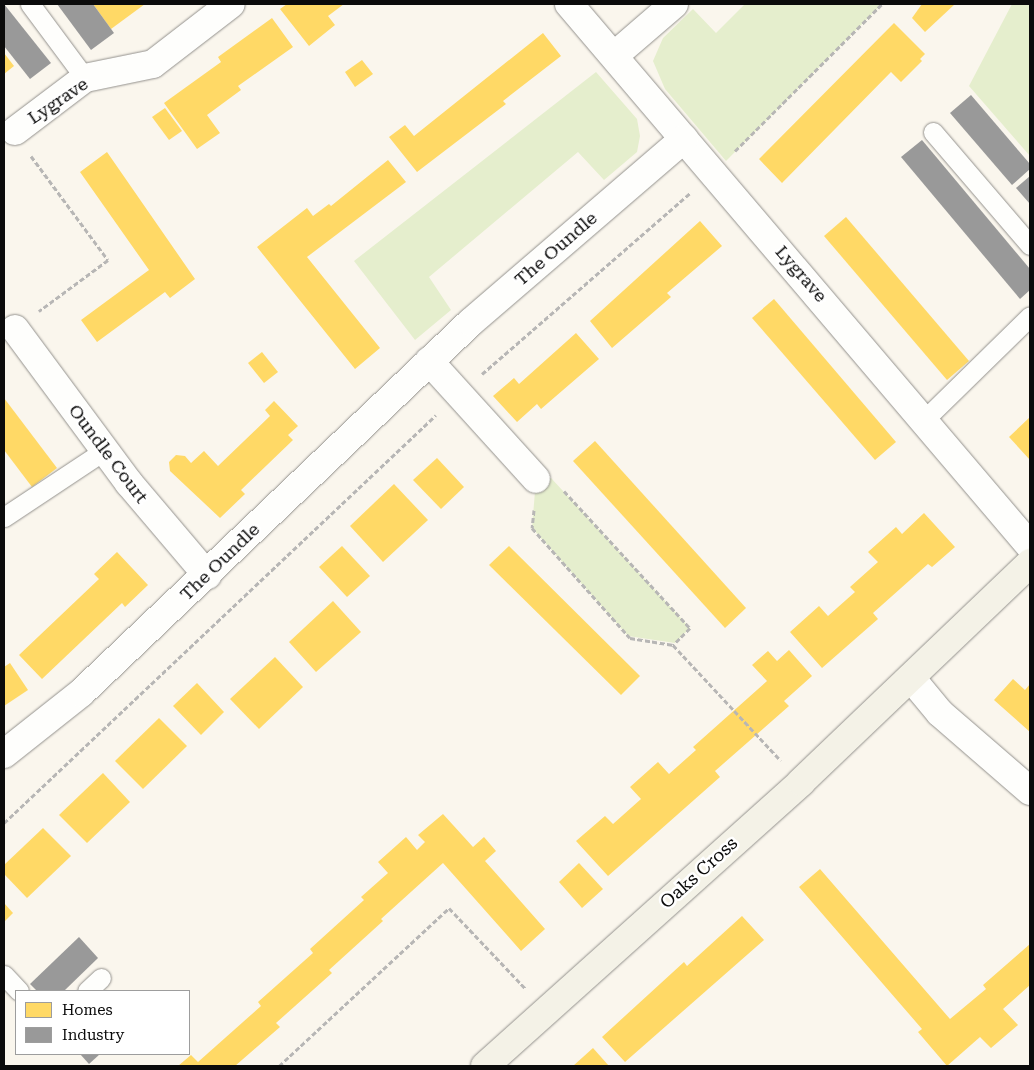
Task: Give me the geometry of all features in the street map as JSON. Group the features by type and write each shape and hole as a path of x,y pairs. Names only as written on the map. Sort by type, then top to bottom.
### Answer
{"street":[{"name":"Lygrave","path":"15,131 85,78 153,64 231,4"},
{"name":"Lygrave","path":"570,4 925,419 1030,546"},
{"path":"615,55 674,4"},
{"name":"The Oundle","path":"4,754 81,693 207,575 429,361 684,138"},
{"name":"Oundle Court","path":"14,329 161,523 207,575"},
{"path":"429,361 536,479"},
{"name":"Oaks Cross","path":"484,1066 801,782 1030,563"},
{"path":"911,678 940,713 1030,791"}],"lane":[{"path":"30,4 85,78"},
{"path":"933,132 1030,245"},
{"path":"925,419 1030,316"},
{"path":"4,518 105,450"},
{"path":"4,975 18,990"},
{"path":"88,990 101,978"}],"path":[{"path":"14,329 108,260 39,170 15,131"},
{"path":"673,645 690,628 552,478 536,479 532,528 630,638 673,645 801,782"},
{"path":"279,1066 449,908 546,1011"}],"green space":[{"path":"745,4 882,4 726,161 665,89 653,61 663,38 693,9 716,33"},
{"path":"1012,4 1030,4 1030,156 969,86"},
{"path":"596,72 637,119 640,136 637,152 604,180 578,152 429,277 451,310 415,340 354,261"},
{"path":"551,478 690,628 675,643 628,636 532,528 536,479"}],"building: Homes":[{"path":"93,4 145,4 111,29"},
{"path":"287,4 344,4 328,16 335,25 309,46 280,9"},
{"path":"922,4 955,4 925,32 912,18"},
{"path":"272,18 293,47 238,86 241,90 207,115 220,133 197,149 164,103 221,62 218,57"},
{"path":"894,23 925,54 920,59 922,61 901,82 891,72 782,183 759,159"},
{"path":"543,33 561,56 503,101 506,104 417,172 389,137 405,125 414,136"},
{"path":"4,53 14,66 4,74"},
{"path":"362,60 373,74 355,87 345,72"},
{"path":"165,108 182,131 169,140 152,117"},
{"path":"107,152 195,279 170,298 165,292 97,342 81,320 149,270 80,172"},
{"path":"388,160 406,182 307,257 380,348 355,369 257,247 307,208 313,216 329,204 331,206"},
{"path":"846,217 969,361 947,380 824,236"},
{"path":"700,221 722,246 667,293 671,297 612,348 590,321"},
{"path":"774,299 896,442 875,460 752,318"},
{"path":"576,333 599,359 541,409 537,404 517,422 493,396 514,378 519,384"},
{"path":"262,352 278,372 264,383 248,363"},
{"path":"4,398 57,468 32,487 4,450"},
{"path":"274,401 298,426 288,435 293,440 241,490 245,494 220,518 170,471 169,462 176,455 185,456 191,463 204,451 218,466 270,416 265,410"},
{"path":"1030,417 1030,460 1009,437"},
{"path":"595,441 746,608 725,628 573,461"},
{"path":"437,458 464,487 441,509 413,480"},
{"path":"394,484 428,520 383,562 350,526"},
{"path":"924,513 955,547 932,567 928,564 873,613 878,619 822,668 790,632 819,606 828,616 855,592 850,587 878,562 868,552 896,527 902,534"},
{"path":"342,546 370,576 347,597 319,567"},
{"path":"509,546 640,676 621,695 489,565"},
{"path":"117,552 148,585 125,607 122,603 42,679 19,655 99,579 94,574"},
{"path":"333,601 361,632 316,672 289,642"},
{"path":"789,650 812,676 784,701 789,706 715,771 720,777 608,876 576,841 605,816 613,824 641,799 630,787 658,762 669,774 696,750 693,747 767,681 752,665 768,651 777,661"},
{"path":"275,657 303,687 259,729 230,699"},
{"path":"10,663 28,690 4,706 4,667"},
{"path":"1013,679 1025,690 1030,684 1030,732 994,700"},
{"path":"197,683 224,712 201,735 173,706"},
{"path":"159,718 187,746 143,789 115,761"},
{"path":"103,773 130,802 87,843 59,815"},
{"path":"443,814 473,847 484,837 496,851 485,861 545,929 521,951 443,863 381,919 383,921 329,970 332,973 276,1023 280,1027 235,1066 178,1066 191,1055 198,1062 261,1006 258,1002 313,953 310,949 364,900 361,897 388,873 378,862 406,837 417,850 425,842 418,835"},
{"path":"43,828 71,856 27,898 4,874 4,865"},
{"path":"579,863 603,889 582,908 559,882"},
{"path":"820,869 950,1019 986,989 983,985 1030,944 1030,985 1003,1009 1018,1025 991,1048 980,1037 947,1066 918,1032 922,1029 799,887"},
{"path":"4,903 13,913 4,922"},
{"path":"742,916 764,940 625,1062 602,1037 684,962 687,966"},
{"path":"593,1048 609,1066 573,1066"}],"building: Industry":[{"path":"4,4 51,63 30,79 4,46"},
{"path":"57,4 93,4 114,33 91,50"},
{"path":"971,95 1030,164 1030,169 1012,185 950,113"},
{"path":"922,140 1030,269 1030,290 1020,299 901,157"},
{"path":"1030,176 1030,204 1016,188"},
{"path":"79,937 98,958 65,990 36,990 30,984"},
{"path":"81,1055 99,1055 89,1064"}]}
